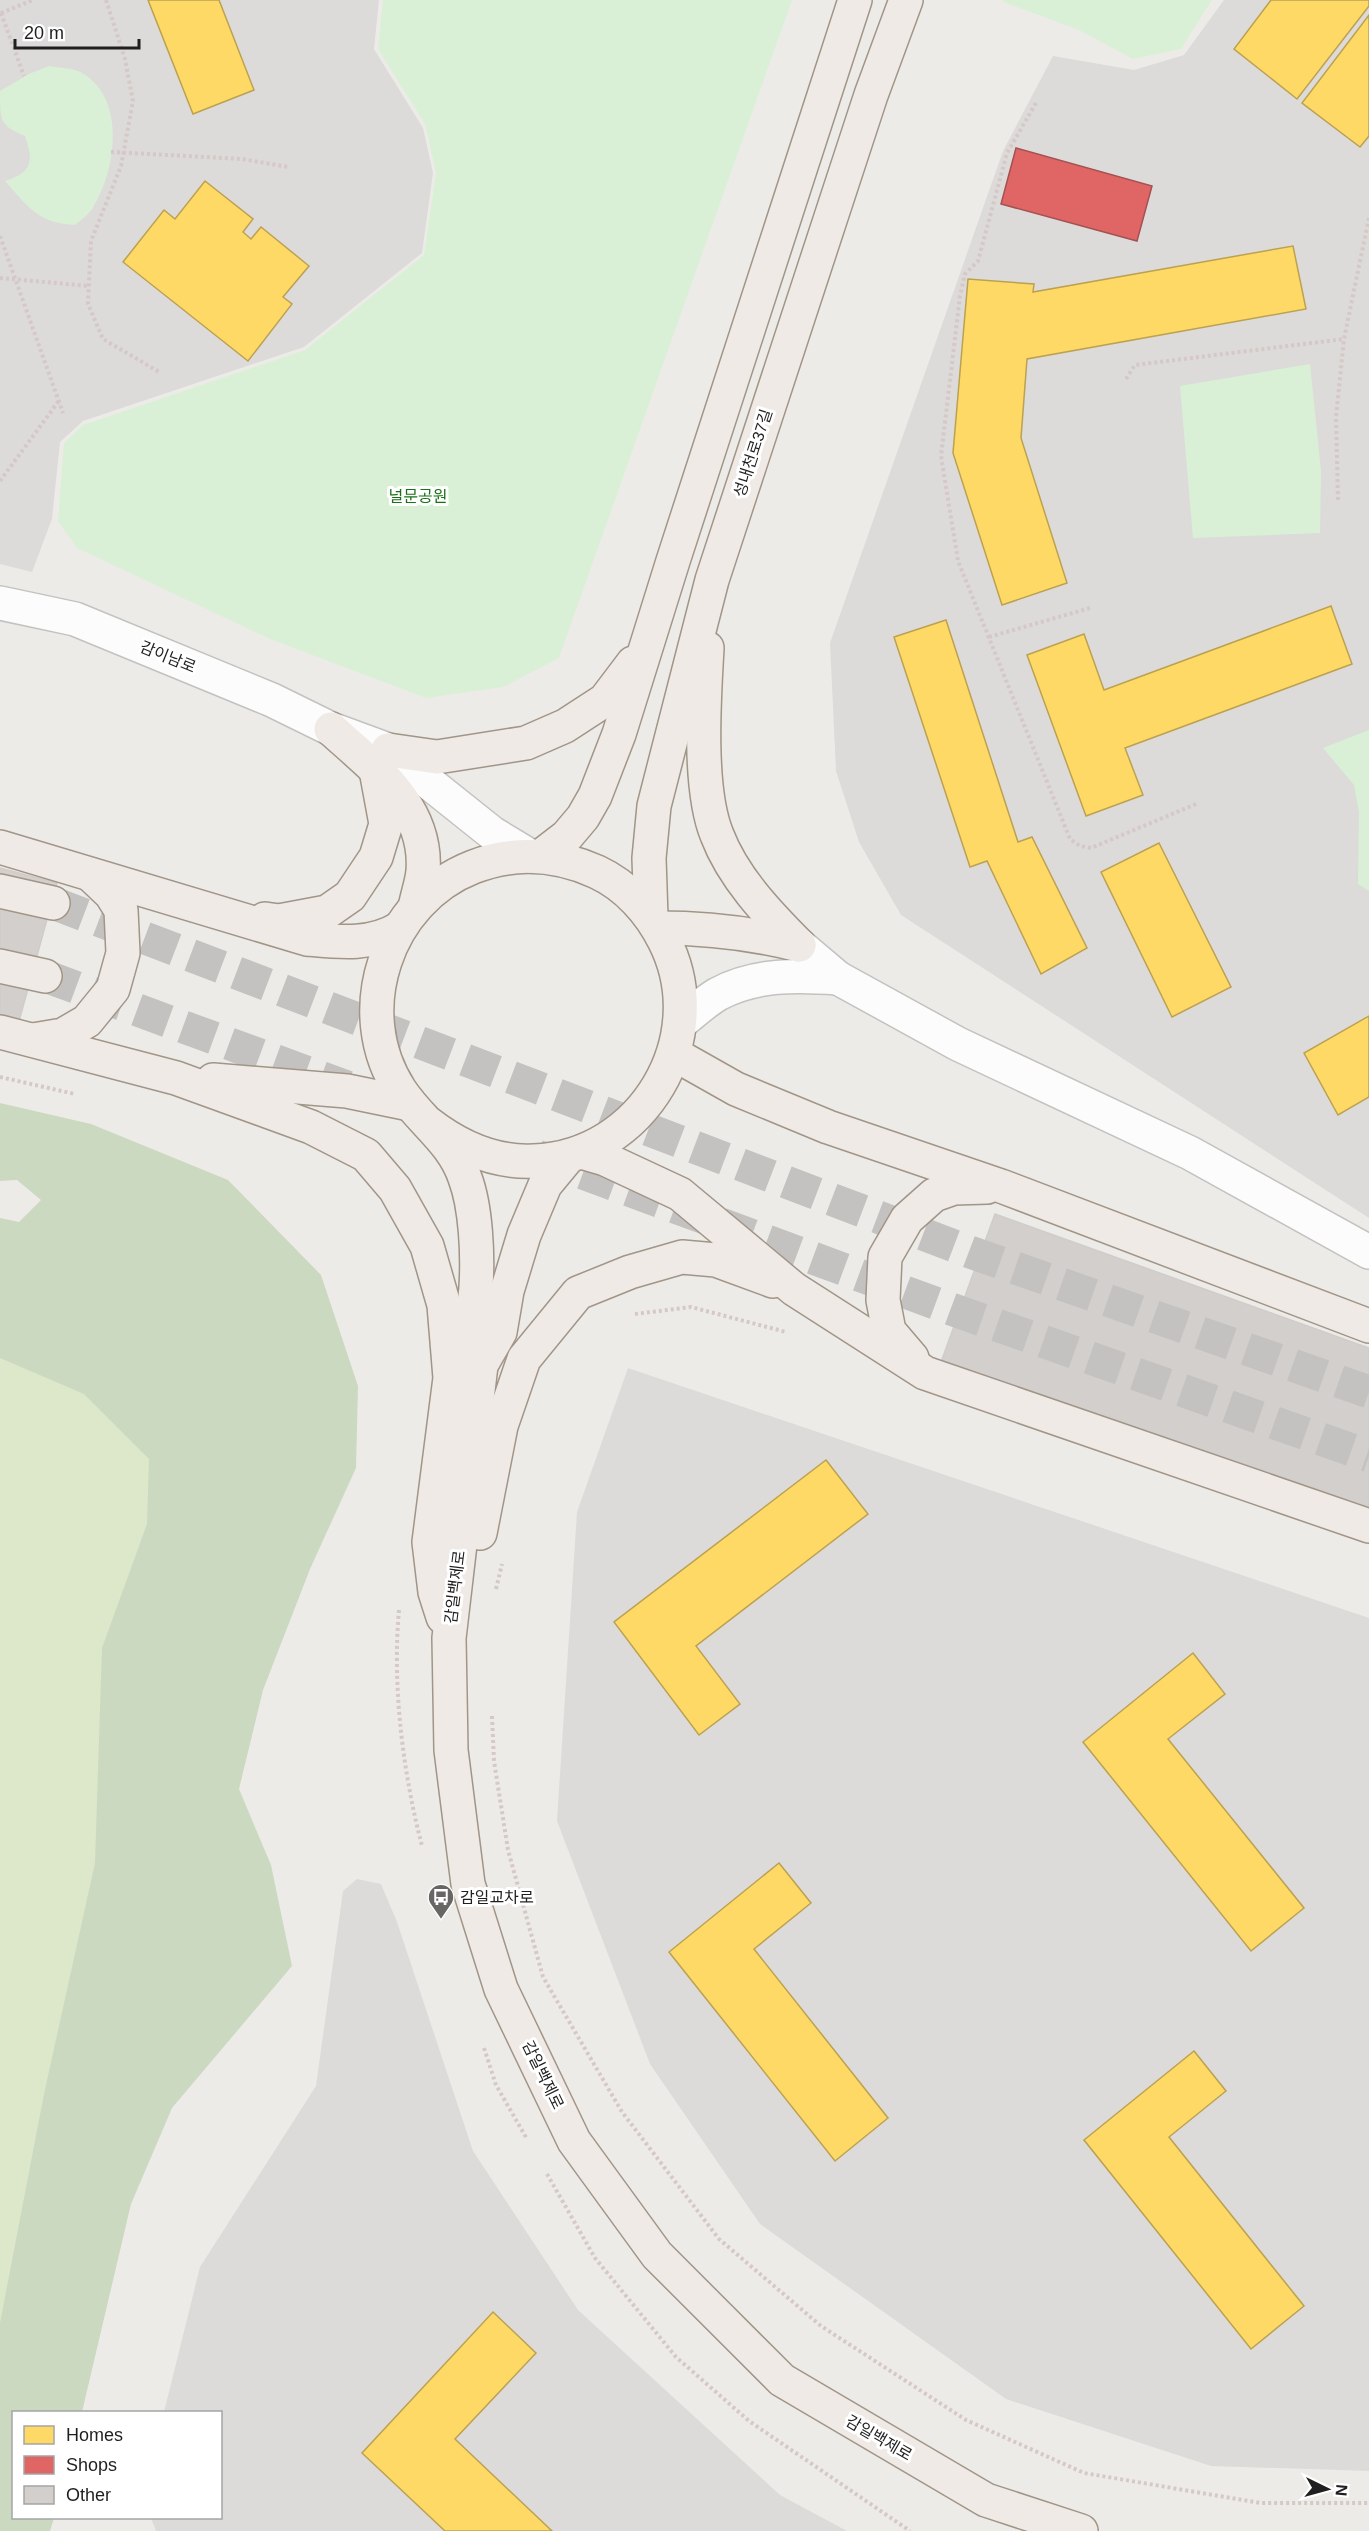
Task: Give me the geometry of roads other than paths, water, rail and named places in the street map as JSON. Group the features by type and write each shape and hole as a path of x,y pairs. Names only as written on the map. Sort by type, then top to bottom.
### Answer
{"main road":[{"path":"535,856 567,836 583,817 595,796 620,734 855,0"},
{"name":"성내천로37길","path":"654,923 649,858 654,806 711,580 906,0"},
{"path":"842,39 886,56"},
{"path":"711,580 706,670 705,760 709,800 716,835 740,878 798,945"},
{"path":"382,760 437,757 526,743 565,726 605,700 647,645"},
{"path":"204,909 279,921 327,912 350,896 376,857 386,824 382,760"},
{"path":"382,760 418,826 423,872 407,918 380,975 376,1010 385,1060 396,1083 444,1140 465,1177 474,1228 476,1284 472,1325 481,1365"},
{"path":"0,847 307,939 345,942 374,940 407,918 428,894 458,873 493,860 535,856 583,866 602,875 637,901 654,923 677,974 677,1039 667,1073 645,1107 616,1133 575,1154 532,1162 494,1157 459,1144 419,1113 347,1090 176,1078"},
{"path":"33,1040 63,1035 87,1021 113,989 123,953 121,910 111,894 91,875"},
{"path":"0,891 53,903"},
{"path":"654,923 742,932 798,945"},
{"path":"0,966 45,975"},
{"path":"0,1032 176,1078 310,1127 366,1155 396,1189 427,1246 444,1305 450,1378 429,1542 435,1592 449,1638"},
{"path":"677,1039 736,1089 828,1127 1000,1186 1369,1326"},
{"path":"575,1154 605,1159 680,1194 794,1289 925,1373 1369,1526"},
{"path":"481,1365 500,1332 507,1291 521,1246 545,1185 575,1154"},
{"path":"925,1373 889,1331 883,1300 885,1257 907,1219 934,1195 954,1188 1000,1186"},
{"path":"449,1638 485,1517 501,1426 524,1359 578,1293 630,1272 682,1257 716,1260 794,1289"},
{"name":"감일백제로","path":"481,1365 449,1638 451,1750 468,1884 501,1989 574,2141 657,2255 782,2380 986,2500 1081,2531"}],"street":[{"name":"감이남로","path":"0,603 75,619 272,700 331,729 382,760 492,834 535,856"},
{"path":"798,945 838,978 958,1044 1190,1153 1369,1252"},
{"path":"677,1039 716,995 743,982 800,976 838,978"}],"tunnel":[{"path":"53,903 970,1252 1369,1392"},
{"path":"45,976 347,1087"},
{"path":"537,1156 951,1309 1369,1456"}],"place":[{"name":"감일교차로","path":"441,1920"}],"park label":[{"name":"널문공원","path":"418,496"}]}
